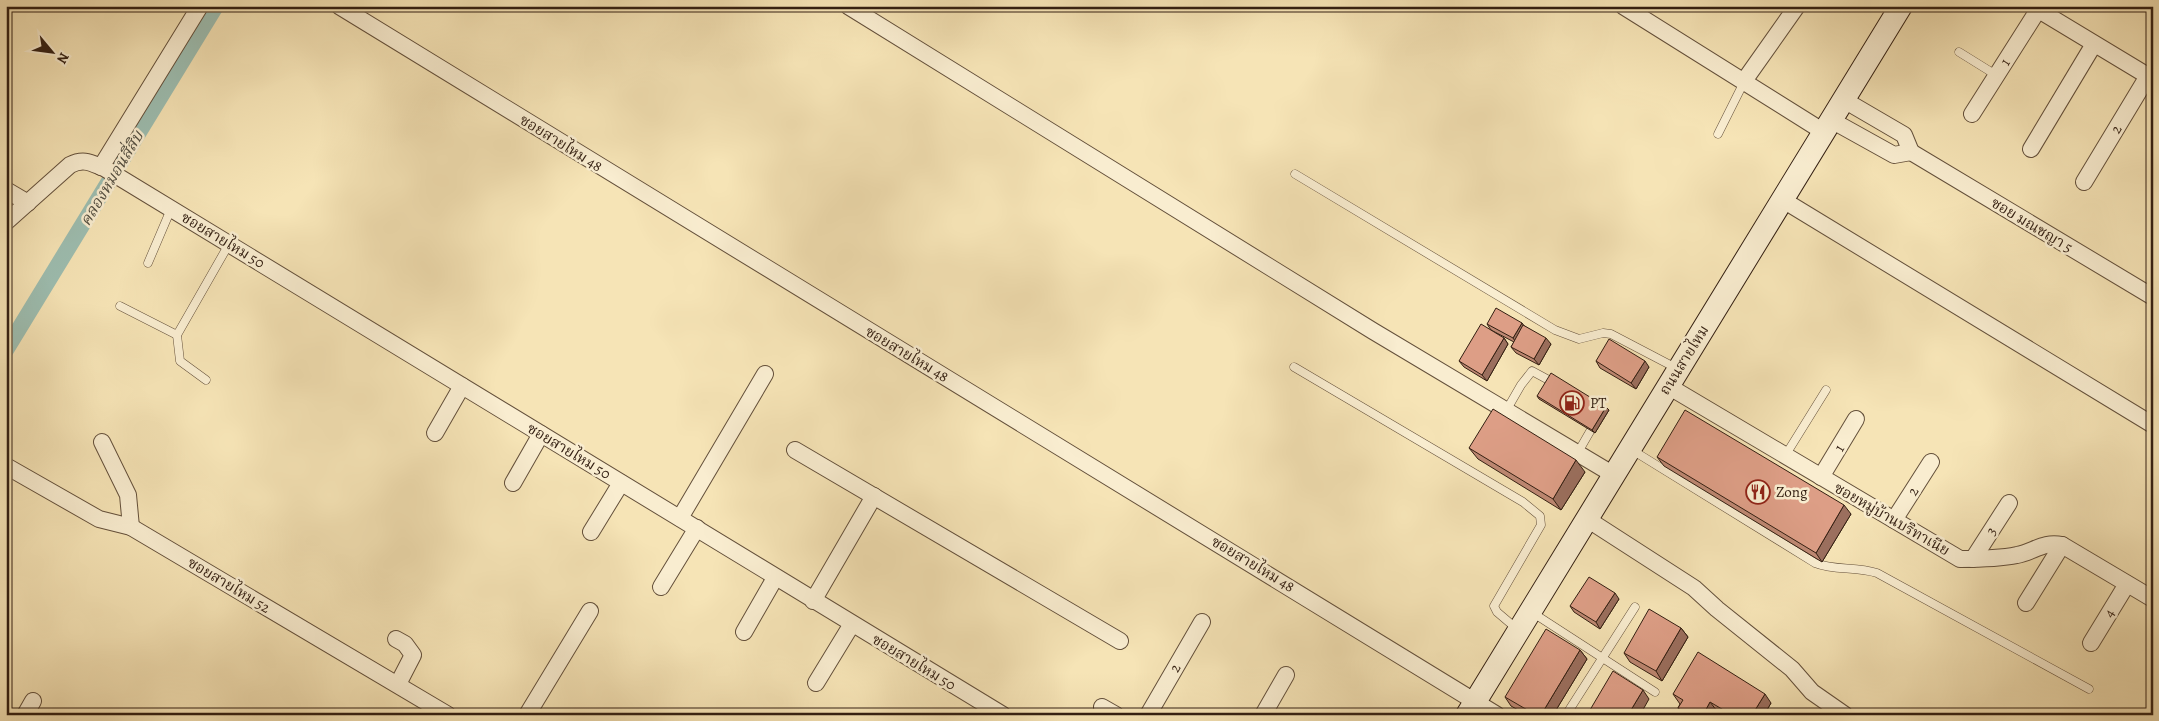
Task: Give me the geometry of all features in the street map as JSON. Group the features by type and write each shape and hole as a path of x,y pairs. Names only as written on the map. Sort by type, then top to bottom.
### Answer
{"main road":[{"name":"ถนนสายไหม","path":"1471,708 1901,6"}],"street":[{"path":"102,168 200,6"},
{"name":"ซอยสายไหม 48","path":"339,6 1471,708 1497,715"},
{"path":"848,6 1506,411 1614,475"},
{"path":"1623,6 1744,82 1828,126 1894,155 1911,152 1904,135 1844,100"},
{"path":"1744,82 1797,6"},
{"path":"2035,8 2150,77"},
{"name":"1","path":"1972,114 2035,8"},
{"path":"2031,149 2094,44"},
{"name":"2","path":"2084,182 2150,77"},
{"name":"ซอย มณชญา 5","path":"1911,152 2153,297"},
{"name":"ซอยสายไหม 50","path":"28,203 70,165 78,161 86,160 102,168 1003,715"},
{"path":"6,190 28,203 6,222"},
{"path":"1782,200 2153,425"},
{"path":"680,518 764,374"},
{"name":"ซอยหมู่บ้านบริทาเนีย","path":"1673,378 1785,456 1960,559 2018,555 2051,543 2062,545"},
{"path":"435,433 462,386"},
{"name":"1","path":"1821,477 1856,419"},
{"path":"513,483 541,434"},
{"path":"102,442 128,495 131,527"},
{"path":"795,450 1120,641"},
{"name":"2","path":"1894,520 1931,462"},
{"name":"ซอยสายไหม 52","path":"6,466 99,520 131,527 448,715"},
{"path":"591,532 621,483"},
{"path":"813,601 874,496"},
{"name":"3","path":"1973,559 2009,503"},
{"path":"1587,520 1694,588 1717,609 1792,669 1812,692 1845,715"},
{"path":"661,587 697,528"},
{"path":"2026,603 2062,545 2153,599"},
{"path":"744,632 775,578"},
{"name":"4","path":"2091,643 2127,584"},
{"path":"527,715 590,611"},
{"name":"2","path":"1148,715 1202,622"},
{"path":"816,683 852,624"},
{"path":"396,638 405,644 413,655 398,684"},
{"path":"1263,715 1286,675"},
{"path":"1102,706 1116,715"}],"lane":[{"path":"1959,52 1996,75"},
{"path":"1718,134 1744,82"},
{"path":"1295,174 1555,330 1579,339 1603,333 1611,334 1673,378"},
{"path":"148,264 171,209"},
{"path":"206,380 180,361 177,335 229,244"},
{"path":"120,306 177,335"},
{"path":"1294,367 1523,502 1540,516 1540,525 1494,606 1497,612 1518,630"},
{"path":"1506,411 1521,385 1532,371 1568,390"},
{"path":"1785,456 1826,390"},
{"path":"1577,454 1600,413"},
{"path":"1630,449 1815,563 1829,569 1861,568 1877,573 2089,689"},
{"path":"1566,715 1635,607"},
{"path":"1530,610 1655,692"}],"building":[{"path":"1496,308 1522,323 1513,338 1487,324"},
{"path":"1481,324 1504,338 1482,375 1459,361"},
{"path":"1523,325 1546,338 1534,359 1511,347"},
{"path":"1609,339 1645,361 1631,383 1596,361"},
{"path":"1551,373 1606,407 1592,430 1537,396"},
{"path":"1493,409 1576,460 1553,499 1469,448"},
{"path":"1685,410 1844,505 1816,553 1657,457"},
{"path":"1589,577 1615,593 1596,622 1570,606"},
{"path":"1649,609 1681,628 1656,671 1624,653"},
{"path":"1546,629 1580,650 1541,715 1536,715 1505,697"},
{"path":"1698,652 1765,694 1752,715 1732,715 1710,702 1703,715 1688,715 1678,708 1683,700 1673,694"},
{"path":"1613,671 1643,690 1628,715 1587,715"}],"waterway":[{"name":"คลองหมอนสี่สิบ","path":"6,350 216,6"}],"place":[{"name":"PT","path":"1572,403"},
{"name":"Zong","path":"1758,492"}]}
